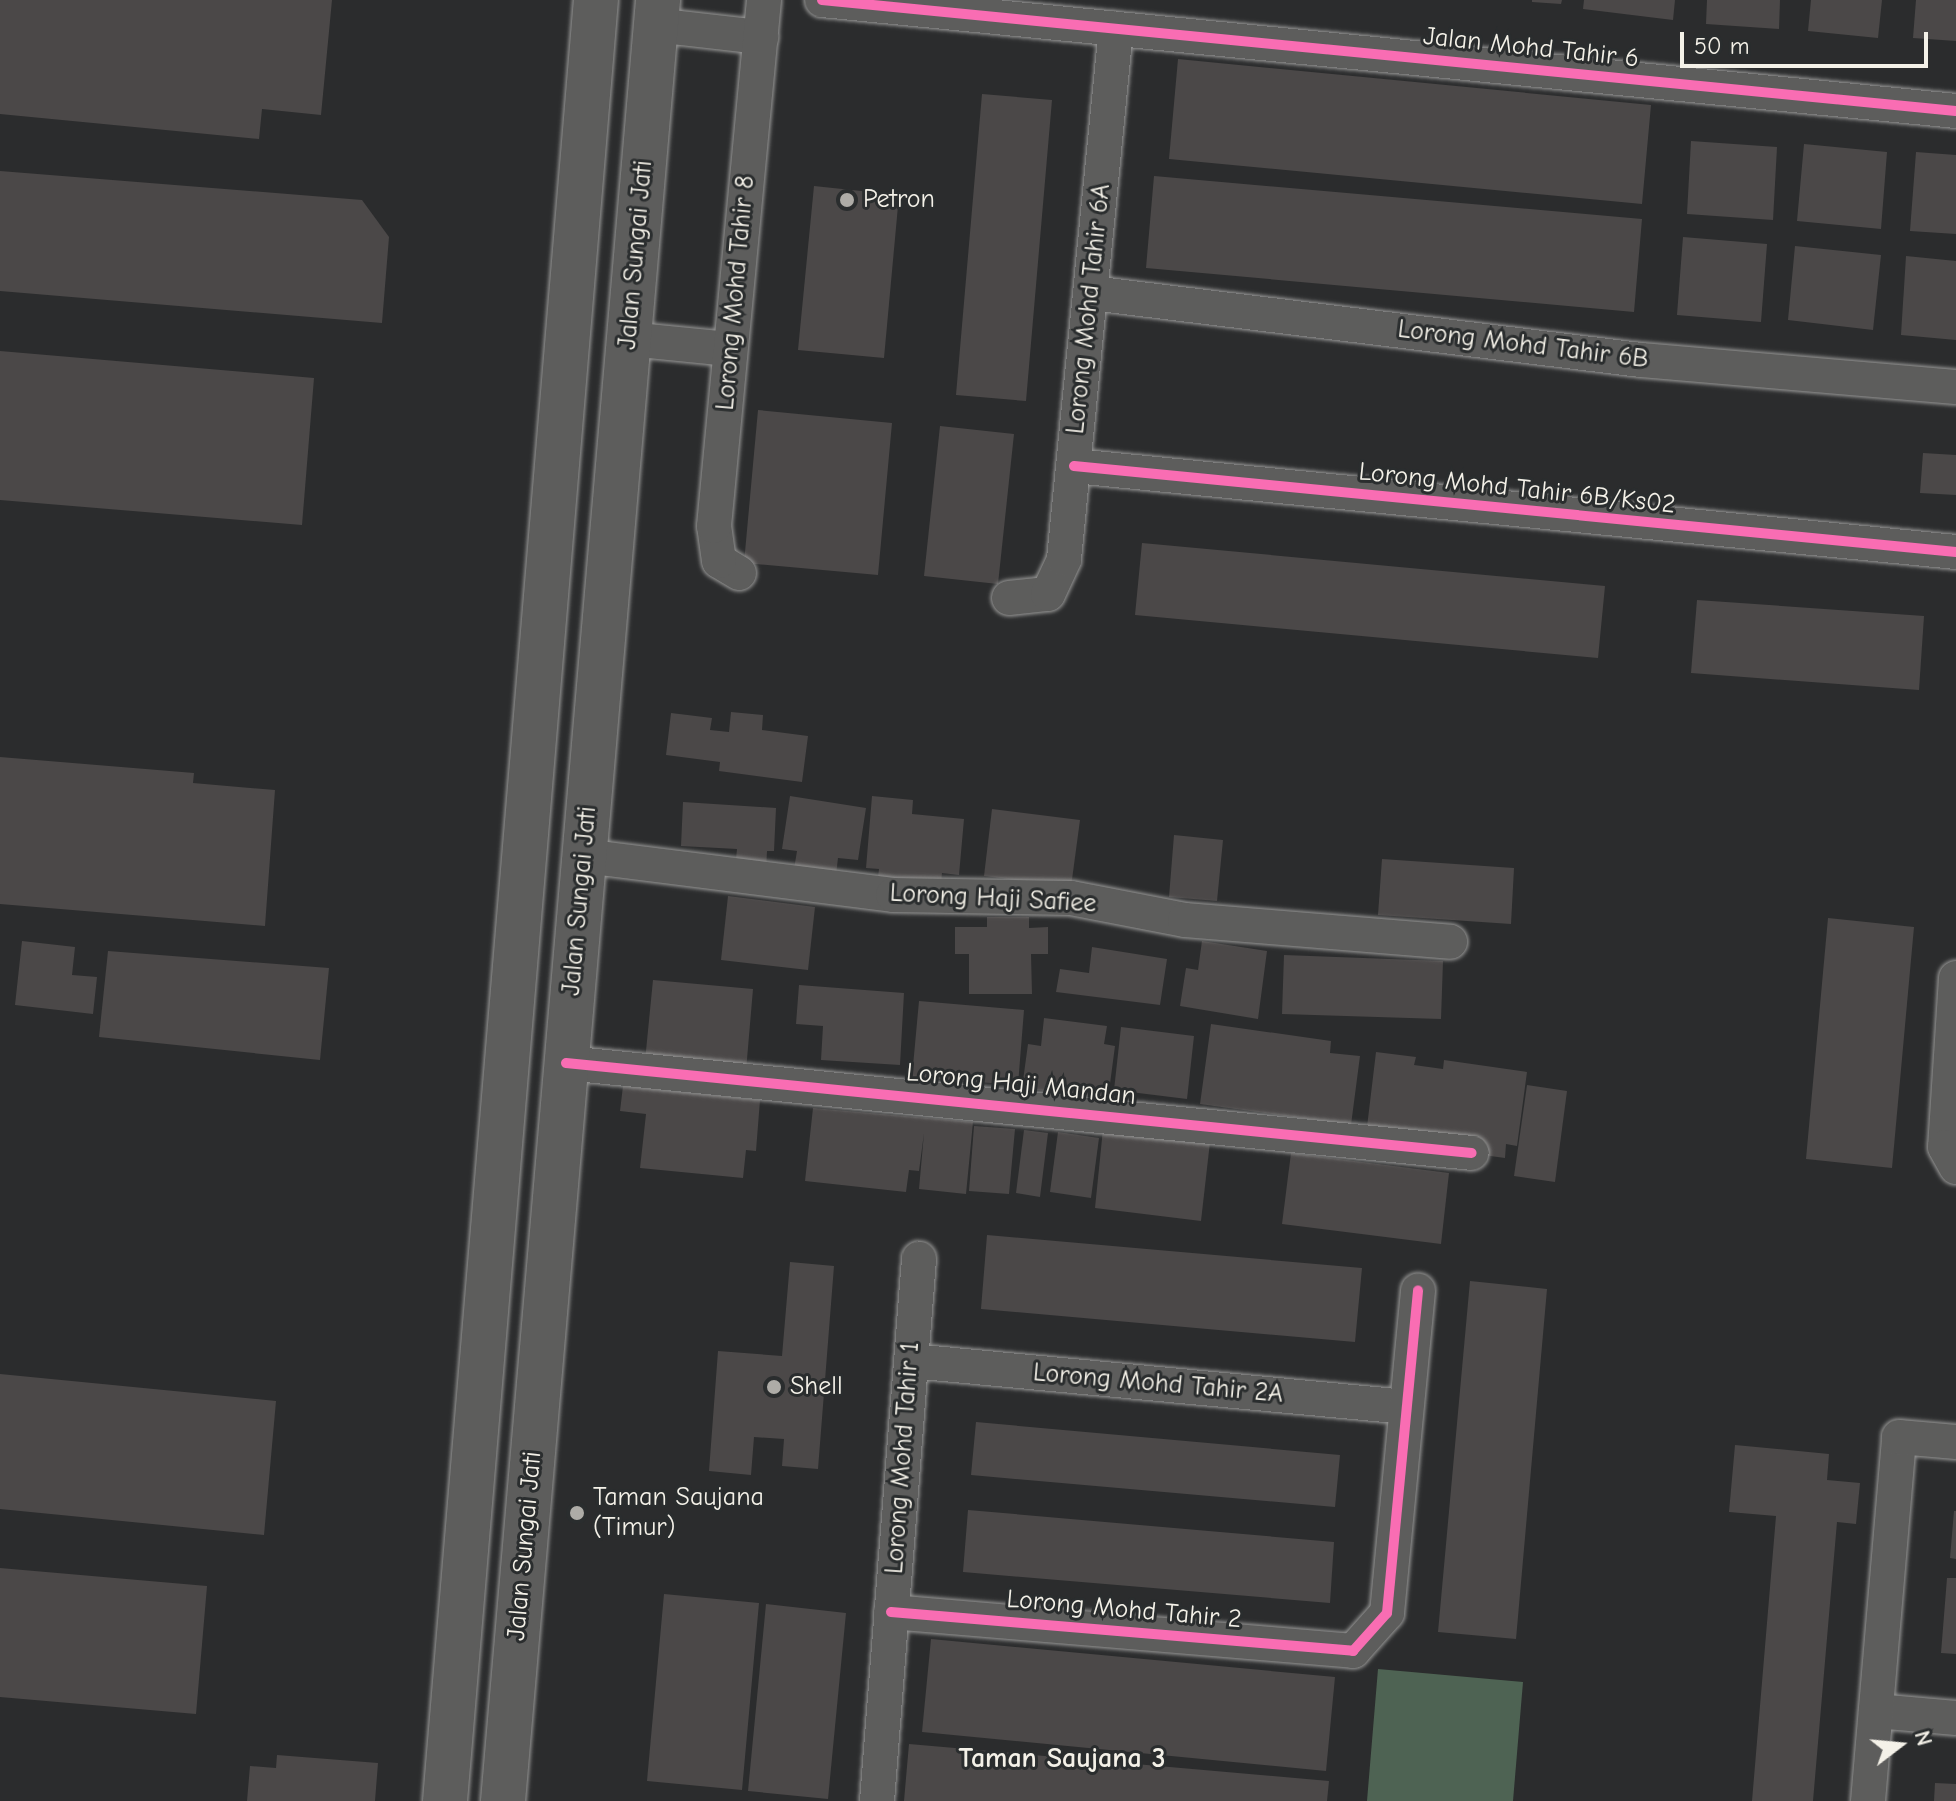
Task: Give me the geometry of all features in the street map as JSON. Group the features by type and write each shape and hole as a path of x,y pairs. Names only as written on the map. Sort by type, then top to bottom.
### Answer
{"main road":[{"path":"445,1801 596,0"},
{"name":"Jalan Sungai Jati","path":"503,1801 656,13"}],"street":[{"name":"Lorong Mohd Tahir 8","path":"739,573 719,561 715,549 730,349 764,0"},
{"name":"Jalan Mohd Tahir 6","path":"822,0 1097,21 1956,111"},
{"path":"656,13 761,37"},
{"name":"Lorong Mohd Tahir 6A","path":"1009,598 1048,594 1064,559 1091,293 1097,21"},
{"name":"Lorong Mohd Tahir 6B","path":"1091,293 1641,360 1956,387"},
{"path":"629,339 730,349"},
{"name":"Lorong Mohd Tahir 6B/Ks02","path":"1074,466 1956,552"},
{"name":"Lorong Haji Safiee","path":"584,856 893,895 1071,898 1185,920 1450,942"},
{"path":"1951,1157 1956,978"},
{"name":"Lorong Haji Mandan","path":"566,1063 1472,1153"},
{"name":"Lorong Mohd Tahir 1","path":"877,1801 919,1259"},
{"path":"1405,1407 1418,1290"},
{"name":"Lorong Mohd Tahir 2A","path":"911,1361 1405,1407"},
{"name":"Lorong Mohd Tahir 2","path":"891,1612 1353,1651 1387,1613 1405,1407"},
{"path":"1868,1801 1899,1437 1956,1442"},
{"path":"1876,1711 1956,1718"}],"green space":[{"path":"1378,1669 1523,1682 1513,1801 1367,1801"}],"building":[{"path":"0,0 332,0 321,115 262,109 259,139 0,114"},
{"path":"1532,0 1562,0 1561,4"},
{"path":"1584,0 1675,0 1673,20 1583,9"},
{"path":"1707,0 1780,0 1779,29 1706,24"},
{"path":"1811,0 1882,0 1878,38 1808,31"},
{"path":"1916,0 1956,0 1956,41 1913,38"},
{"path":"1178,59 1651,105 1642,204 1169,159"},
{"path":"982,94 1052,100 1026,401 956,395"},
{"path":"1691,141 1777,147 1773,220 1687,214"},
{"path":"1804,144 1887,152 1881,229 1797,221"},
{"path":"1916,152 1956,155 1956,234 1910,231"},
{"path":"0,171 362,200 389,237 382,323 0,291"},
{"path":"1154,176 1642,219 1634,312 1146,268"},
{"path":"814,186 899,195 884,358 798,350"},
{"path":"1683,237 1767,244 1761,322 1677,315"},
{"path":"1795,246 1881,255 1873,330 1788,320"},
{"path":"1906,256 1956,261 1956,340 1901,335"},
{"path":"0,351 314,378 302,525 0,500"},
{"path":"758,410 892,423 878,575 744,563"},
{"path":"940,426 1014,434 998,584 924,576"},
{"path":"1923,453 1956,455 1956,495 1920,493"},
{"path":"1142,543 1605,586 1598,658 1135,615"},
{"path":"1697,600 1924,616 1919,690 1691,673"},
{"path":"731,712 763,715 762,730 808,736 802,782 719,771 720,762 666,755 671,713 712,718 710,730 729,732"},
{"path":"0,757 194,773 193,783 275,790 265,926 0,904"},
{"path":"790,796 866,808 858,860 838,858 836,875 794,869 797,851 782,849"},
{"path":"872,796 913,800 912,814 964,819 959,875 942,873 940,891 877,885 879,869 866,868"},
{"path":"683,802 776,808 774,851 767,851 766,871 735,869 737,849 681,846"},
{"path":"992,809 1080,820 1071,887 984,876"},
{"path":"1174,835 1223,840 1217,901 1169,897"},
{"path":"1382,859 1514,868 1511,924 1378,915"},
{"path":"728,896 815,907 808,970 721,960"},
{"path":"987,917 1029,917 1029,928 1048,927 1048,954 1031,954 1032,994 969,994 969,954 955,954 955,927 987,927"},
{"path":"1828,918 1914,927 1892,1168 1806,1159"},
{"path":"22,941 75,947 72,975 97,977 93,1014 15,1005"},
{"path":"1202,941 1267,951 1258,1019 1180,1006 1186,968 1198,970"},
{"path":"1092,947 1167,959 1160,1005 1056,992 1060,969 1089,973"},
{"path":"108,951 329,968 320,1060 99,1037"},
{"path":"1284,955 1443,961 1441,1019 1282,1014"},
{"path":"653,980 753,989 746,1071 645,1061"},
{"path":"799,985 904,993 900,1065 821,1060 823,1026 796,1024"},
{"path":"919,1001 1024,1010 1018,1085 912,1077"},
{"path":"1044,1018 1107,1026 1104,1044 1115,1046 1108,1099 1022,1088 1028,1044 1041,1046"},
{"path":"1211,1024 1331,1041 1330,1053 1360,1056 1351,1125 1200,1104"},
{"path":"1121,1027 1194,1036 1187,1099 1114,1090"},
{"path":"1376,1052 1416,1057 1414,1065 1443,1069 1444,1060 1527,1072 1517,1146 1506,1144 1505,1158 1432,1148 1367,1127"},
{"path":"1527,1085 1567,1091 1555,1182 1514,1176"},
{"path":"623,1086 760,1100 756,1151 746,1150 743,1178 640,1168 646,1114 620,1111"},
{"path":"813,1108 973,1122 966,1194 919,1189 924,1133 919,1171 909,1170 906,1192 805,1181"},
{"path":"974,1126 1015,1129 1009,1194 969,1191"},
{"path":"1103,1129 1210,1142 1201,1221 1095,1208"},
{"path":"1024,1130 1048,1133 1040,1197 1016,1193"},
{"path":"1058,1132 1099,1138 1091,1198 1050,1192"},
{"path":"1291,1153 1449,1173 1441,1244 1282,1224"},
{"path":"987,1235 1362,1268 1355,1342 981,1309"},
{"path":"790,1262 834,1266 818,1469 782,1466 784,1439 754,1437 751,1475 709,1471 718,1351 782,1356"},
{"path":"1470,1281 1547,1289 1516,1639 1438,1632"},
{"path":"0,1374 276,1401 264,1535 0,1509"},
{"path":"976,1422 1340,1455 1335,1507 971,1475"},
{"path":"1735,1445 1829,1454 1827,1480 1860,1483 1856,1524 1837,1522 1813,1801 1752,1801 1776,1516 1729,1512"},
{"path":"968,1510 1334,1542 1330,1603 963,1572"},
{"path":"1956,1511 1956,1559 1950,1558"},
{"path":"0,1568 207,1586 196,1714 0,1697"},
{"path":"1947,1578 1956,1578 1956,1654 1941,1653"},
{"path":"664,1594 759,1603 742,1790 647,1781"},
{"path":"766,1604 846,1613 828,1799 748,1791"},
{"path":"931,1639 1335,1677 1326,1771 922,1732"},
{"path":"909,1744 1329,1781 1327,1801 904,1801"},
{"path":"277,1755 378,1763 375,1801 247,1801 250,1766 276,1768"},
{"path":"1935,1783 1956,1784 1956,1801 1934,1801"}],"cycle path":[{"path":"822,0 1956,111"},
{"path":"1074,466 1956,552"},
{"path":"566,1063 1472,1153"},
{"path":"891,1612 1353,1651 1387,1613 1418,1290"}],"place":[{"name":"Petron","path":"847,200"},
{"name":"Shell","path":"774,1387"},
{"name":"Taman Saujana (Timur)","path":"577,1513"}],"district":[{"name":"Taman Saujana 3","path":"1062,1758"}]}
